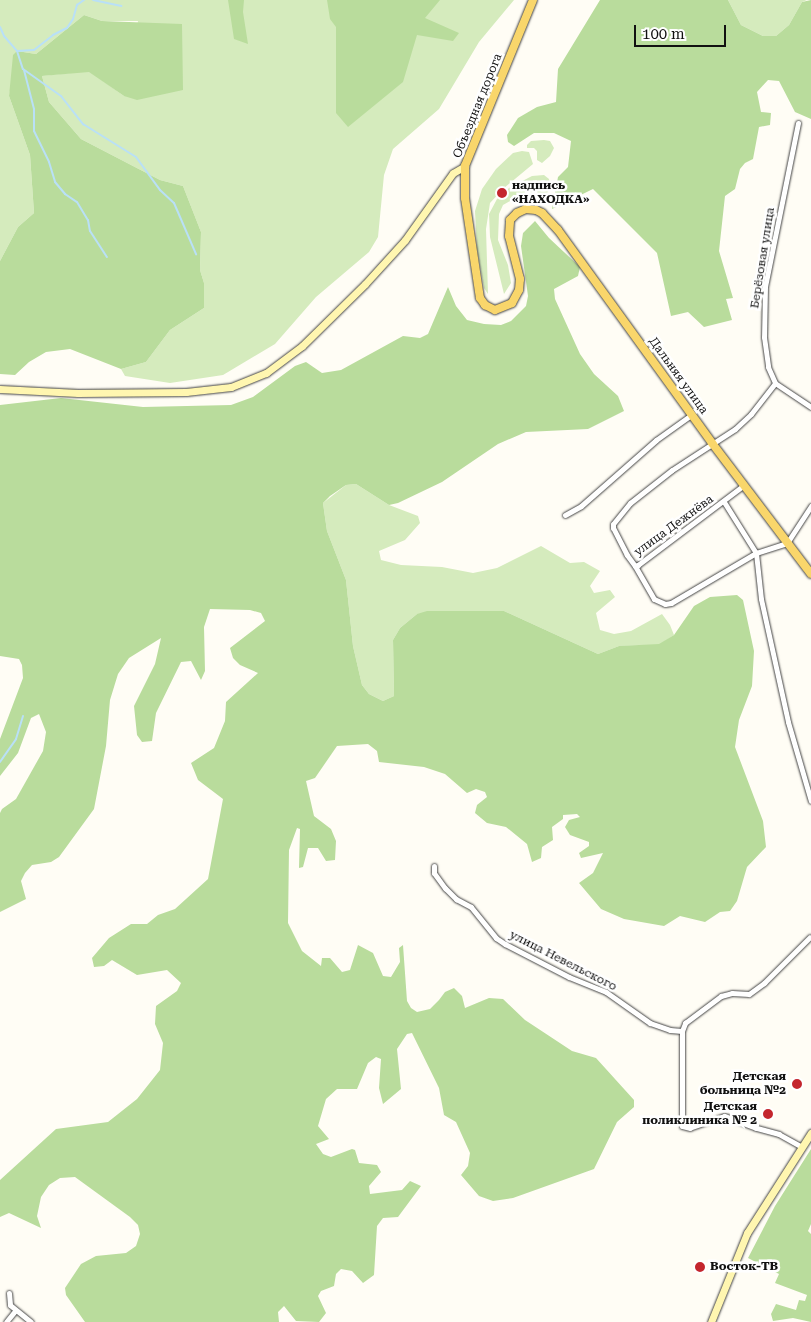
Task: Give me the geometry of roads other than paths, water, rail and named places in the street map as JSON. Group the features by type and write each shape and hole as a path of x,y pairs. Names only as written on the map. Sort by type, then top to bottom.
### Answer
{"main road":[{"name":"Объездная дорога","path":"516,213 510,220 508,231 519,274 519,290 512,303 503,308 492,309 484,305 478,293 465,198 465,166 534,0"},
{"name":"Дальняя улица","path":"516,213 536,210 558,230 691,415 811,574"}],"street":[{"name":"Берёзовая улица","path":"775,383 768,367 764,337 766,287 798,123"},
{"path":"0,388 78,393 186,392 231,386 266,373 302,346 365,284 405,240 453,173 465,166"},
{"path":"712,443 740,424 775,383 811,407"},
{"path":"565,515 581,506 656,440 691,415"},
{"name":"улица Дежнёва","path":"712,443 672,470 630,503 613,524 613,528 635,566 744,486"},
{"path":"724,502 756,553 761,600 788,722 811,801"},
{"path":"635,566 654,599 664,604 671,603 756,553 788,543 811,506"},
{"name":"улица Невельского","path":"434,866 434,873 445,888 456,899 471,907 496,938 505,944 569,977 606,992 650,1023 670,1030 682,1031"},
{"path":"802,1148 779,1134 724,1116 690,1128 682,1126 682,1031 685,1023 721,996 732,993 749,994 764,984 811,937"},
{"path":"811,937 811,943"},
{"path":"711,1322 744,1240 811,1132"},
{"path":"9,1293 10,1305 15,1311 31,1322"},
{"path":"6,1322 15,1311"}],"waterway":[{"path":"17,51 34,50 53,35 67,28 73,19 77,5 84,0"},
{"path":"93,0 121,6"},
{"path":"0,27 4,36 17,51 23,69 61,96 83,124 136,157 160,190 174,203 196,254"},
{"path":"24,70 34,109 34,131 49,162 55,182 65,194 77,202 88,220 90,231 107,257"},
{"path":"0,762 16,739 23,716"}],"place":[{"name":"надпись «НАХОДКА»","path":"502,193"},
{"name":"Детская больница №2","path":"797,1084"},
{"name":"Детская поликлиника № 2","path":"768,1114"},
{"name":"Восток-ТВ","path":"700,1267"}]}
